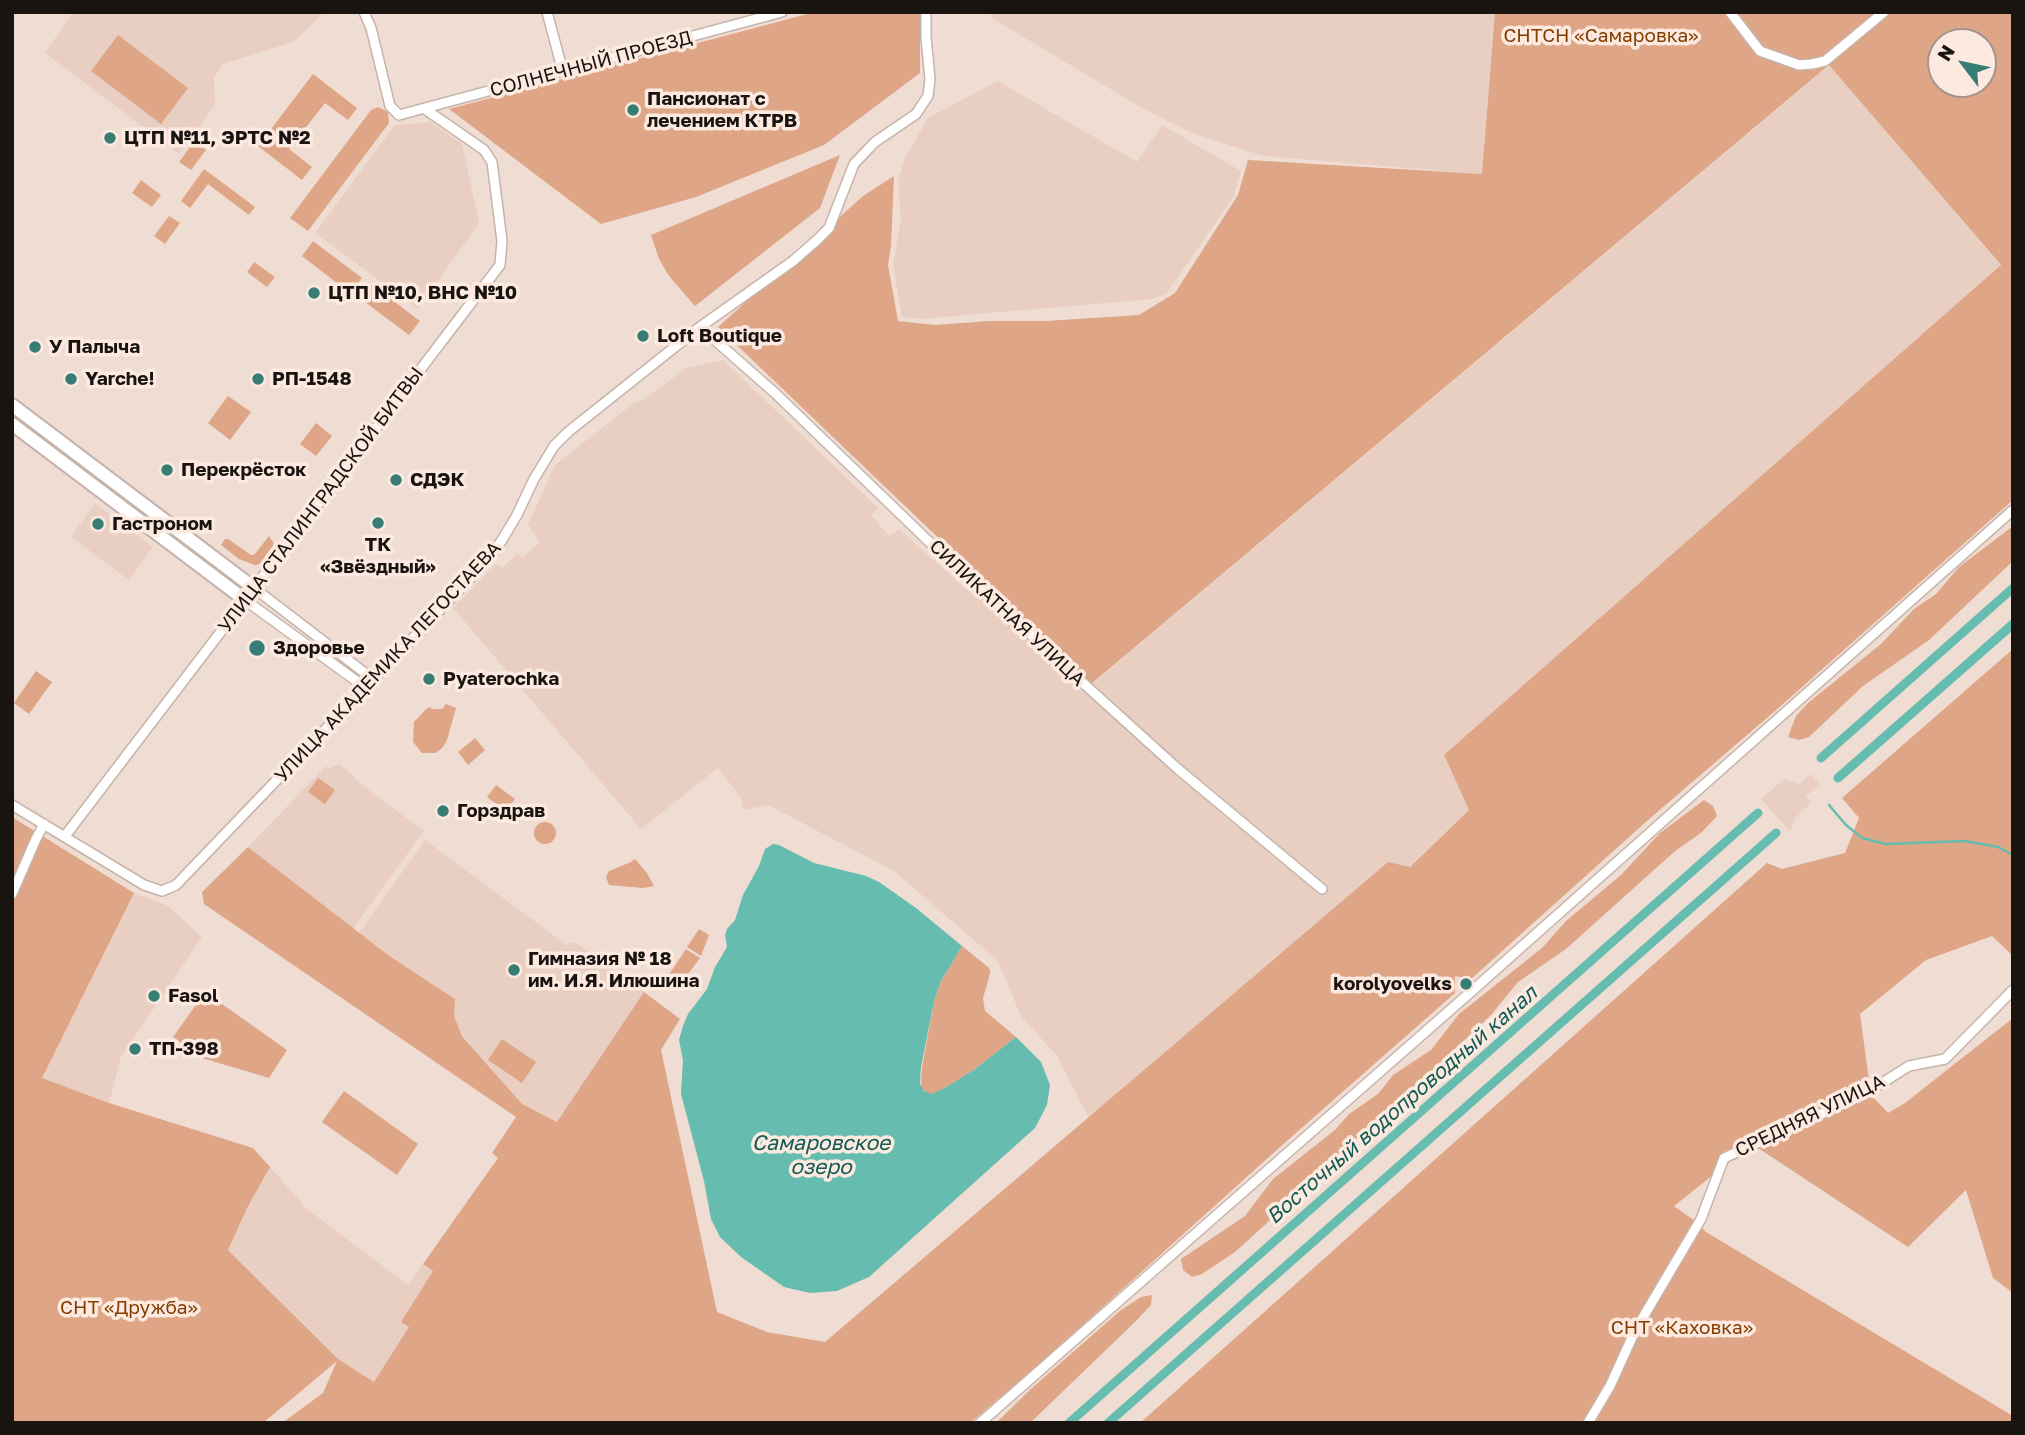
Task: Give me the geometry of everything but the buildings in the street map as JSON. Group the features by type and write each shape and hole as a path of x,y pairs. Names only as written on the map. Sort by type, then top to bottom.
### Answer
{"street":[{"name":"СОЛНЕЧНЫЙ ПРОЕЗД","path":"364,12 371,28 390,106 399,115 782,12"},
{"path":"547,12 563,72"},
{"name":"УЛИЦА АКАДЕМИКА ЛЕГОСТАЕВА","path":"65,836 145,885 162,891 176,885 485,564 512,523 554,446 699,327 793,261 829,228 854,164 875,142 916,114 928,96 930,79 926,12"},
{"path":"1730,12 1760,51 1799,65 1825,61 1884,12"},
{"name":"УЛИЦА СТАЛИНГРАДСКОЙ БИТВЫ","path":"65,836 500,265 502,241 492,162 484,150 425,109"},
{"name":"СИЛИКАТНАЯ УЛИЦА","path":"699,327 775,393 977,588 1178,769 1322,889"},
{"path":"12,405 374,680"},
{"path":"12,424 366,688"},
{"path":"980,1423 2013,510"},
{"path":"12,805 65,836"},
{"path":"12,894 44,824"},
{"name":"СРЕДНЯЯ УЛИЦА","path":"1588,1423 1610,1386 1635,1331 1701,1219 1724,1158 1863,1096 1909,1066 1945,1059 2013,990"}],"shaded area":[{"path":"73,12 323,12 293,42 223,64 214,78 215,105 179,154 45,53"},
{"path":"993,12 1495,12 1482,174 1263,156 1192,133 1142,108 990,17"},
{"path":"1830,65 2001,266 1444,755 1469,810 1409,867 1388,863 1089,1118 1057,1056 1021,1016 998,961 894,871 768,805 743,810 741,798 718,768 641,829 453,608 496,564 502,568 518,553 522,558 540,542 528,525 555,465 635,402 642,401 686,368 723,360 878,508 871,515 889,536 899,529 967,590 1092,684"},
{"path":"998,81 1137,162 1162,125 1241,171 1233,198 1166,294 1152,299 920,319 902,317 893,265 901,220 898,181 904,160 928,118"},
{"path":"430,122 462,144 479,223 418,309 315,233 395,125"},
{"path":"95,503 153,547 129,580 71,537"},
{"path":"339,764 355,777 354,779 424,831 353,929 248,847 326,766 329,769"},
{"path":"1811,774 1820,785 1806,796 1811,803 1795,818 1789,831 1761,799 1784,779 1799,784"},
{"name":"Гимназия № 18 им. И.Я. Илюшина","path":"425,840 568,946 577,943 644,992 558,1123 522,1104 462,1035 437,986 359,933"},
{"path":"134,893 168,906 202,937 121,1057 109,1103 41,1078"},
{"path":"270,1167 307,1209 408,1285 423,1264 433,1271 402,1322 409,1327 375,1383 338,1359 228,1249 247,1207"}],"green space":[{"path":"815,12 920,12 920,73 824,145 696,197 601,224 449,109"},
{"path":"1495,12 2013,12 2013,500 1471,979 1455,976 1455,993 970,1423 282,1423 323,1393 337,1361 263,1423 12,1423 12,817 134,893 42,1078 109,1103 253,1148 270,1167 228,1250 338,1359 374,1382 409,1327 401,1322 433,1271 423,1264 498,1158 492,1153 516,1117 204,904 202,892 248,847 388,955 455,999 454,1016 462,1036 522,1104 557,1122 644,992 680,1019 661,1050 717,1312 767,1332 825,1342 1388,862 1410,867 1469,810 1444,755 2001,265 1829,65 1091,684 718,327 863,196 894,176 888,265 898,321 935,325 1139,315 1175,293 1238,195 1248,160 1482,174"},
{"path":"118,35 188,88 161,124 91,71"},
{"path":"313,74 357,108 348,120 325,103 289,149 312,167 302,180 258,146"},
{"path":"378,107 388,112 389,123 308,231 290,218 371,110"},
{"path":"194,141 206,150 191,170 179,162"},
{"path":"840,155 820,208 695,306 669,276 659,259 651,235"},
{"path":"204,169 255,207 249,215 208,184 190,208 181,201"},
{"path":"141,180 161,195 152,207 132,193"},
{"path":"169,216 180,223 165,244 154,236"},
{"path":"313,241 362,278 350,293 302,256"},
{"path":"254,262 275,277 267,287 247,272"},
{"path":"368,282 420,321 409,335 357,296"},
{"path":"228,396 251,412 230,440 208,423"},
{"path":"316,423 332,436 316,456 300,444"},
{"path":"2013,526 2013,561 1929,640 1863,686 1809,737 1799,740 1788,737 1796,716 1808,703 1881,644 1914,609 1936,594 1959,567"},
{"path":"269,536 273,547 260,564 255,565 239,559 221,545 228,539 254,555"},
{"name":"СНТ «Каховка»","path":"2013,649 2013,956 1992,936 1926,960 1860,1014 1871,1095 1888,1113 1905,1103 2013,1018 2013,1293 1993,1278 1966,1190 1908,1247 1752,1144 1674,1206 1706,1232 2013,1416 2013,1423 1140,1423 1767,863 1782,869 1845,853 1859,818 1842,798"},
{"path":"36,671 52,682 29,714 14,703"},
{"path":"446,704 456,708 447,740 436,753 422,753 413,742 414,722 426,709 442,709"},
{"path":"475,738 485,750 468,765 458,752"},
{"path":"318,778 335,790 325,804 308,792"},
{"path":"496,785 515,799 506,811 487,797"},
{"path":"1704,800 1713,806 1717,816 1702,832 1674,852 1566,949 1518,982 1491,1015 1389,1111 1311,1178 1235,1252 1202,1274 1192,1277 1183,1270 1181,1259 1245,1216 1273,1179 1335,1130 1349,1114 1378,1094 1393,1075 1431,1050 1459,1014 1542,948 1566,921 1621,875 1660,833"},
{"path":"545,822 555,829 556,833 549,843 545,844 535,837 534,833 541,823"},
{"path":"635,859 654,886 643,888 609,885 606,877 609,871"},
{"path":"699,929 709,935 701,956 687,947"},
{"path":"962,946 990,970 983,998 985,1011 1016,1037 948,1086 932,1094 927,1093 921,1088 922,1067 934,1001 941,981"},
{"path":"686,949 700,958 676,990 664,982"},
{"path":"205,992 287,1050 269,1078 202,1058 173,1037"},
{"path":"502,1039 536,1062 522,1083 488,1060"},
{"path":"344,1091 418,1144 397,1175 322,1122"},
{"path":"1152,1295 1151,1305 1136,1321 1030,1423 996,1423 1121,1310 1141,1297"}],"water":[{"name":"Самаровское озеро","path":"773,844 814,863 866,876 879,882 962,946 941,981 934,1001 921,1067 920,1084 924,1091 932,1094 948,1086 1016,1037 1041,1062 1050,1085 1047,1105 1035,1128 869,1277 837,1291 810,1293 784,1287 741,1257 720,1237 711,1219 681,1094 683,1060 679,1040 683,1026 688,1014 707,989 715,967 727,947 727,929 735,920 743,895 765,849"}],"waterway":[{"name":"Восточный водопроводный канал","path":"1821,758 2013,588"},
{"name":"Восточный водопроводный канал","path":"1838,778 2013,624"},
{"path":"1829,805 1846,825 1862,838 1886,844 1965,841 1998,847 2013,855"},
{"name":"Восточный водопроводный канал","path":"1069,1423 1758,813"},
{"name":"Восточный водопроводный канал","path":"1108,1423 1776,833"}],"place":[{"name":"Пансионат с лечением КТРВ","path":"633,110"},
{"name":"ЦТП №11, ЭРТС №2","path":"110,138"},
{"name":"ЦТП №10, ВНС №10","path":"314,293"},
{"name":"Loft Boutique","path":"643,336"},
{"name":"У Палыча","path":"35,347"},
{"name":"Yarche!","path":"71,379"},
{"name":"РП-1548","path":"258,379"},
{"name":"Перекрёсток","path":"167,470"},
{"name":"СДЭК","path":"396,480"},
{"name":"ТК «Звёздный»","path":"378,523"},
{"name":"Гастроном","path":"98,524"},
{"name":"Здоровье","path":"257,648"},
{"name":"Pyaterochka","path":"429,679"},
{"name":"Горздрав","path":"443,811"},
{"name":"Гимназия № 18 им. И.Я. Илюшина","path":"514,970"},
{"name":"korolyovelks","path":"1466,984"},
{"name":"Fasol","path":"154,996"},
{"name":"ТП-398","path":"135,1049"}],"park label":[{"name":"СНТСН «Самаровка»","path":"1601,36"},
{"name":"СНТ «Дружба»","path":"129,1308"}]}
